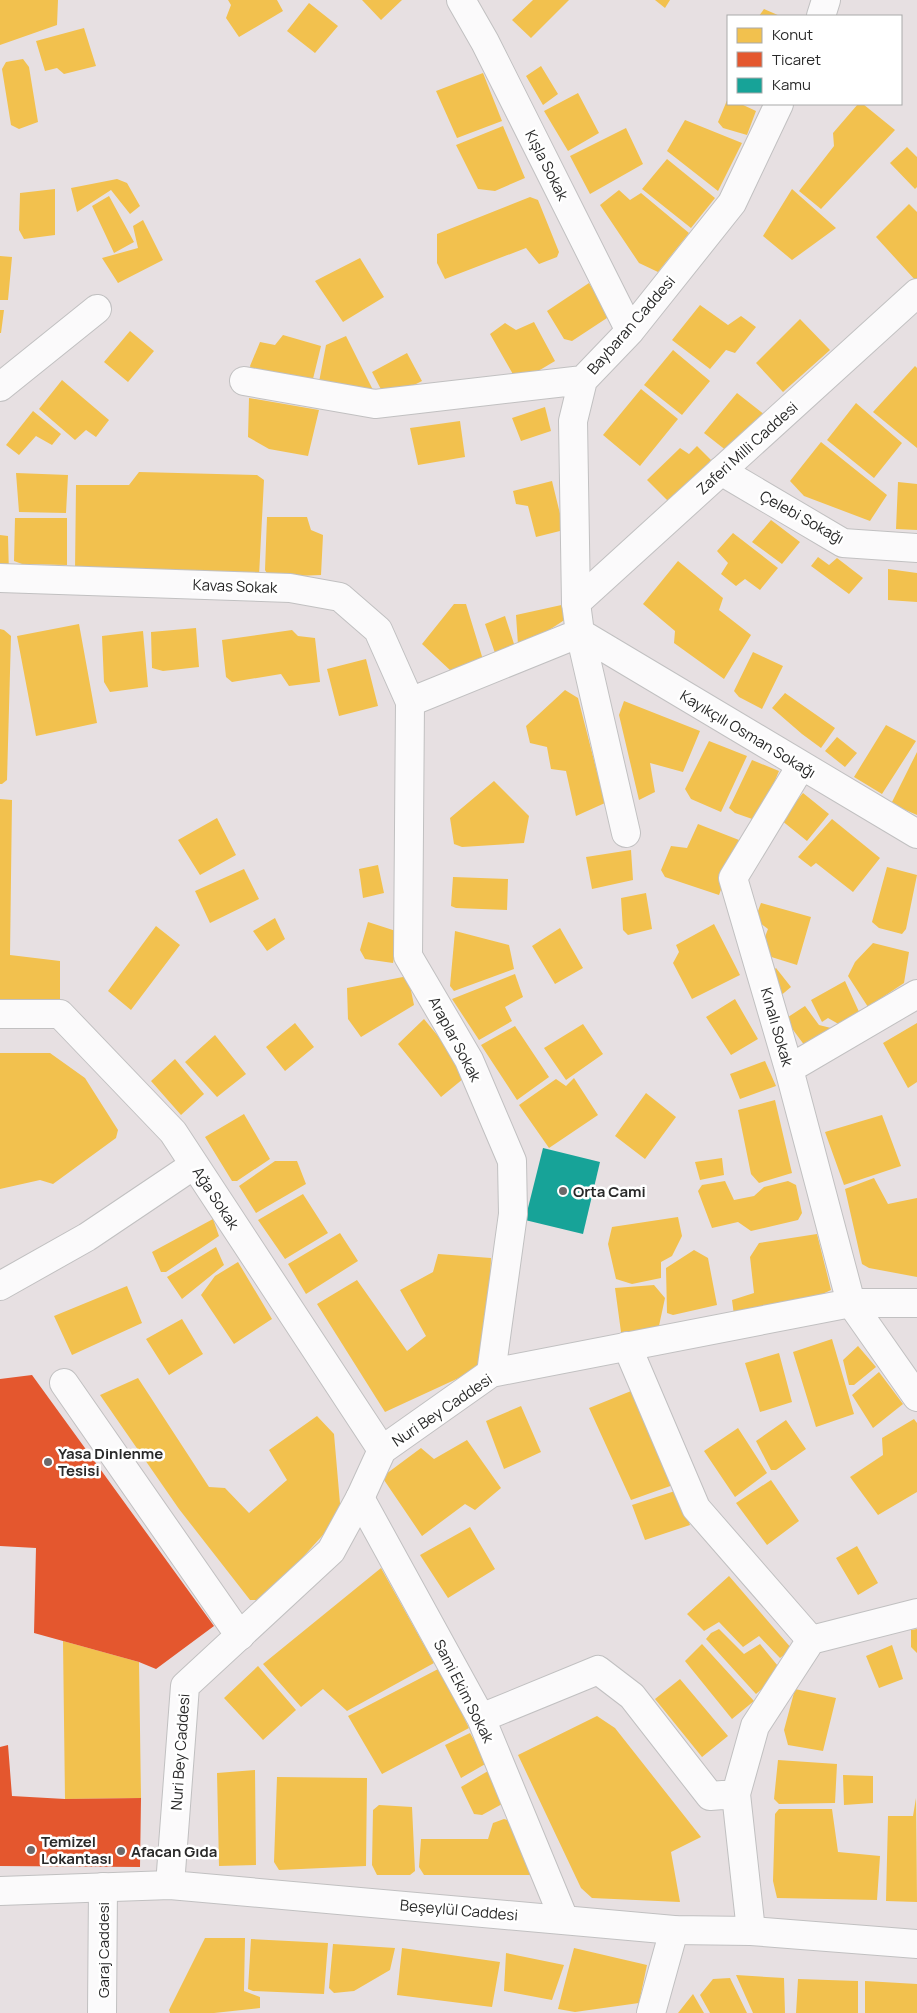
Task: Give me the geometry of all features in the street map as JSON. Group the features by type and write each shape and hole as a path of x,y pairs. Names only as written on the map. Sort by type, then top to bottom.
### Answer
{"street":[{"name":"Kışla Sokak","path":"461,0 485,42 630,331"},
{"path":"821,15 826,0"},
{"name":"Baybaran Caddesi","path":"626,833 580,633 576,603 573,421 583,380 630,331 732,203 779,105"},
{"name":"Zaferi Milli Caddesi","path":"576,603 917,293"},
{"path":"0,387 97,309"},
{"path":"244,380 375,404 583,380"},
{"name":"Çelebi Sokağı","path":"721,471 843,543 917,548"},
{"name":"Kavas Sokak","path":"0,578 290,588 340,597 378,630 410,702"},
{"path":"410,702 580,633"},
{"name":"Kayıkçılı Osman Sokağı","path":"580,633 917,834"},
{"name":"Araplar Sokak","path":"410,702 408,956 469,1060 512,1161 513,1214 492,1374"},
{"name":"Kınalı Sokak","path":"801,766 733,878 789,1069 851,1303"},
{"path":"789,1069 917,994"},
{"name":"Ağa Sokak","path":"0,1014 60,1014 173,1132 382,1450"},
{"path":"0,1286 88,1237 194,1165"},
{"path":"851,1303 917,1397"},
{"name":"Nuri Bey Caddesi","path":"170,1885 185,1686 331,1551 360,1498 382,1450 492,1374 851,1303 917,1303"},
{"path":"627,1346 696,1508 811,1640"},
{"path":"64,1383 240,1636"},
{"name":"Sami Ekim Sokak","path":"360,1498 480,1718 564,1919"},
{"path":"751,1931 736,1794 755,1726 811,1640 917,1612"},
{"path":"480,1718 598,1670 632,1696 710,1796 736,1794"},
{"name":"Beşeylül Caddesi","path":"0,1891 170,1885 674,1930 751,1931 917,1944"},
{"name":"Garaj Caddesi","path":"102,2013 103,1887"},
{"path":"651,2013 674,1930"}],"building: Konut":[{"path":"0,0 58,0 57,25 0,45"},
{"path":"228,0 277,0 283,11 239,37 226,18 231,5"},
{"path":"362,0 402,0 381,20"},
{"path":"533,0 569,0 531,38 512,20"},
{"path":"655,0 670,0 665,8"},
{"path":"309,3 338,26 315,53 287,31"},
{"path":"764,9 778,15 760,15"},
{"path":"84,28 96,66 64,74 57,68 45,71 36,41"},
{"path":"23,59 29,67 38,122 19,129 11,125 2,69 6,62"},
{"path":"541,66 558,94 543,105 526,76"},
{"path":"483,73 502,121 457,138 436,91"},
{"path":"578,93 599,133 568,151 544,111"},
{"path":"727,100 727,105 743,105 756,111 747,135 723,128 718,122"},
{"path":"857,105 864,105 895,130 821,209 799,191 834,146 833,133"},
{"path":"685,120 742,143 718,191 667,151"},
{"path":"503,126 525,178 495,191 478,189 456,145"},
{"path":"626,128 643,164 590,194 570,156"},
{"path":"907,147 917,157 917,187 915,189 890,163"},
{"path":"667,159 715,198 691,228 642,189"},
{"path":"117,179 127,183 140,206 130,214 111,190 77,212 71,188"},
{"path":"55,189 55,235 24,239 19,230 20,193"},
{"path":"792,189 836,228 792,260 763,236"},
{"path":"619,190 630,200 641,193 689,233 658,272 639,263 600,205"},
{"path":"109,196 134,242 114,253 92,206"},
{"path":"530,197 538,200 559,252 557,257 539,264 526,248 445,279 437,263 437,234"},
{"path":"909,204 917,212 917,282 876,237"},
{"path":"143,220 163,260 118,283 102,258 138,248 133,226"},
{"path":"0,256 12,257 8,300 0,300"},
{"path":"360,258 384,297 343,322 315,281"},
{"path":"589,283 610,316 572,341 564,339 547,311"},
{"path":"700,305 728,325 741,316 756,327 735,353 726,350 710,369 672,340"},
{"path":"0,310 4,310 1,333 0,333"},
{"path":"800,319 830,350 783,392 756,363"},
{"path":"534,322 555,361 518,383 490,334 505,323 516,330"},
{"path":"130,331 154,351 128,382 104,362"},
{"path":"283,335 321,346 311,387 255,376 250,366 260,342 275,345"},
{"path":"346,336 376,396 319,382 326,345"},
{"path":"673,350 710,381 682,415 644,385"},
{"path":"407,353 422,381 386,399 372,372"},
{"path":"915,366 917,368 917,448 873,412"},
{"path":"62,380 109,420 96,437 86,430 75,440 39,409"},
{"path":"641,389 678,419 640,466 603,435"},
{"path":"737,393 765,415 732,455 704,433"},
{"path":"249,398 319,410 308,456 269,449 248,437"},
{"path":"856,403 902,443 874,478 827,440"},
{"path":"545,407 551,431 521,441 512,418"},
{"path":"33,411 61,434 52,445 36,436 19,455 6,445"},
{"path":"460,421 465,457 418,465 410,428"},
{"path":"821,442 887,495 870,521 804,496 790,481"},
{"path":"697,446 719,468 676,509 647,480 680,448 689,454"},
{"path":"139,472 257,475 264,480 259,576 75,571 76,485 129,485"},
{"path":"16,473 68,475 66,513 19,512"},
{"path":"552,481 564,530 536,537 528,506 516,504 513,491"},
{"path":"898,482 917,484 917,530 896,529"},
{"path":"267,517 307,517 311,530 323,535 321,575 269,577 265,570"},
{"path":"15,518 67,518 67,565 22,564 14,561"},
{"path":"771,520 800,542 782,564 752,542"},
{"path":"733,533 778,568 760,590 745,579 736,586 721,574 728,563 717,551"},
{"path":"0,535 8,536 9,575 0,575"},
{"path":"818,557 829,565 837,558 863,578 849,594 811,566"},
{"path":"678,561 723,598 719,610 751,635 724,679 674,643 675,631 643,604"},
{"path":"888,569 917,573 917,602 888,600"},
{"path":"454,604 466,604 484,663 451,671 422,644"},
{"path":"566,604 566,619 523,647 518,645 516,615"},
{"path":"505,616 515,647 496,656 485,624"},
{"path":"79,624 97,723 36,736 17,636"},
{"path":"196,628 199,667 163,671 152,668 151,632"},
{"path":"0,629 11,636 7,780 2,784 0,784"},
{"path":"292,630 298,636 315,638 320,682 289,686 281,674 232,682 226,677 222,640"},
{"path":"143,631 148,687 110,692 104,682 102,636"},
{"path":"753,652 783,666 762,709 739,697 734,691"},
{"path":"366,659 378,706 339,716 327,669"},
{"path":"565,690 578,698 605,803 576,816 566,771 551,769 547,747 530,743 526,726"},
{"path":"785,693 835,728 821,748 772,708"},
{"path":"624,701 700,731 683,772 650,763 655,792 639,800 619,715"},
{"path":"886,725 916,741 882,794 854,777"},
{"path":"837,737 857,753 845,767 825,751"},
{"path":"709,741 747,756 721,812 691,799 685,789"},
{"path":"917,752 917,815 892,802"},
{"path":"752,760 779,771 758,821 735,813 729,808"},
{"path":"494,781 529,816 524,843 462,847 454,844 450,818"},
{"path":"803,793 829,814 807,841 781,820"},
{"path":"0,799 12,800 10,955 60,961 60,1001 0,1000"},
{"path":"217,818 236,855 200,875 178,840"},
{"path":"832,819 880,858 853,892 816,863 811,867 798,857"},
{"path":"698,824 739,840 719,895 665,877 661,870 671,846 687,848"},
{"path":"631,850 633,880 592,889 586,857"},
{"path":"378,865 384,893 363,898 359,869"},
{"path":"887,867 917,875 906,929 902,934 879,928 872,922"},
{"path":"244,869 259,899 210,923 195,891"},
{"path":"453,877 508,879 507,910 456,908 451,906"},
{"path":"646,893 652,929 628,935 623,930 621,898"},
{"path":"761,903 811,917 797,965 765,955 760,950 768,929 755,919"},
{"path":"275,918 285,939 267,951 253,931"},
{"path":"368,922 399,932 393,963 365,959 360,950"},
{"path":"714,924 740,975 692,999 673,963 679,952 676,945"},
{"path":"156,926 180,945 131,1010 108,991"},
{"path":"560,928 583,968 555,984 532,946"},
{"path":"455,931 509,945 514,969 454,991 450,986"},
{"path":"873,943 909,952 904,983 868,1007 848,976 855,962"},
{"path":"776,968 791,987 779,997 767,976"},
{"path":"515,974 523,997 505,1007 512,1021 479,1040 452,999"},
{"path":"408,976 414,1005 361,1037 348,1019 347,988"},
{"path":"845,981 860,1014 842,1026 828,1018 822,1022 811,1000"},
{"path":"735,999 758,1039 731,1055 706,1017"},
{"path":"805,1006 819,1025 831,1028 805,1046 785,1019"},
{"path":"424,1019 469,1074 441,1097 398,1044"},
{"path":"295,1023 314,1047 285,1071 266,1047"},
{"path":"917,1023 917,1082 908,1088 883,1043"},
{"path":"583,1024 603,1054 566,1080 544,1048"},
{"path":"515,1026 549,1077 517,1100 481,1045"},
{"path":"215,1035 246,1074 217,1097 185,1062"},
{"path":"0,1053 50,1053 85,1078 118,1130 116,1138 53,1184 40,1180 0,1189"},
{"path":"175,1059 204,1094 181,1115 151,1081"},
{"path":"765,1061 776,1086 740,1099 730,1074"},
{"path":"574,1078 598,1115 549,1148 519,1105 556,1079 566,1086"},
{"path":"646,1093 676,1117 645,1159 615,1136"},
{"path":"775,1100 792,1173 759,1183 751,1174 738,1110"},
{"path":"244,1114 270,1159 237,1181 232,1181 205,1137"},
{"path":"882,1115 901,1166 844,1185 825,1132"},
{"path":"722,1158 724,1175 700,1180 695,1162"},
{"path":"275,1161 297,1161 306,1184 256,1213 239,1186"},
{"path":"874,1178 888,1204 917,1198 917,1277 869,1268 862,1264 845,1189"},
{"path":"725,1181 734,1200 754,1196 764,1187 788,1181 796,1185 802,1213 798,1220 751,1231 738,1222 712,1228 698,1191 702,1185"},
{"path":"303,1194 328,1233 285,1259 258,1220"},
{"path":"678,1217 682,1236 672,1256 661,1262 661,1278 632,1284 616,1279 608,1244 612,1227"},
{"path":"213,1219 219,1236 166,1272 161,1272 152,1252"},
{"path":"340,1233 358,1261 306,1294 288,1264"},
{"path":"817,1234 831,1290 789,1310 734,1315 732,1300 754,1293 750,1257 759,1243"},
{"path":"216,1247 224,1265 182,1299 167,1277"},
{"path":"694,1250 708,1258 717,1305 673,1315 667,1313 666,1268"},
{"path":"438,1254 491,1258 487,1365 385,1412 317,1304 357,1280 407,1351 426,1336 400,1290 433,1272"},
{"path":"238,1262 272,1319 234,1344 201,1295 215,1276"},
{"path":"654,1285 665,1298 657,1335 628,1344 621,1332 615,1288"},
{"path":"127,1286 142,1323 72,1355 54,1316"},
{"path":"182,1319 203,1354 169,1375 146,1339"},
{"path":"832,1339 854,1414 816,1427 793,1352"},
{"path":"858,1346 876,1367 854,1385 849,1385 843,1360"},
{"path":"779,1353 792,1402 760,1412 745,1363"},
{"path":"879,1372 903,1404 873,1428 852,1395"},
{"path":"138,1378 209,1487 225,1488 249,1513 287,1480 269,1450 317,1416 334,1434 341,1515 264,1600 250,1600 179,1509 100,1395"},
{"path":"641,1387 676,1484 631,1500 589,1408"},
{"path":"521,1406 541,1452 504,1469 486,1421"},
{"path":"914,1419 917,1423 917,1492 878,1515 850,1477 883,1455 882,1438"},
{"path":"786,1420 806,1449 776,1470 771,1470 756,1441"},
{"path":"738,1428 767,1473 735,1497 704,1451"},
{"path":"467,1440 501,1488 475,1510 465,1504 422,1536 382,1477 421,1448 434,1459"},
{"path":"771,1480 799,1521 767,1545 736,1503"},
{"path":"678,1490 690,1525 645,1540 632,1505"},
{"path":"470,1527 495,1569 448,1598 420,1555"},
{"path":"857,1546 878,1583 858,1595 836,1558"},
{"path":"381,1568 434,1663 347,1711 323,1689 301,1707 263,1664"},
{"path":"729,1576 792,1649 780,1658 759,1636 743,1647 719,1622 704,1631 687,1614"},
{"path":"719,1629 744,1654 760,1644 782,1671 756,1694 706,1639 711,1633"},
{"path":"917,1629 917,1653 911,1647 911,1630"},
{"path":"63,1641 139,1662 141,1798 65,1799"},
{"path":"702,1644 754,1701 732,1719 685,1661"},
{"path":"892,1645 903,1679 879,1688 866,1656"},
{"path":"258,1666 296,1710 263,1740 224,1698"},
{"path":"440,1668 469,1728 382,1774 348,1716"},
{"path":"680,1679 728,1736 702,1757 655,1699"},
{"path":"795,1689 836,1698 823,1751 788,1745 784,1730"},
{"path":"597,1716 615,1728 701,1837 671,1852 680,1902 592,1898 581,1888 518,1755"},
{"path":"470,1733 487,1763 461,1778 445,1745"},
{"path":"778,1760 837,1764 835,1803 779,1804 774,1799"},
{"path":"255,1770 256,1865 219,1866 217,1773"},
{"path":"488,1771 504,1803 482,1815 474,1814 461,1787"},
{"path":"843,1775 873,1776 873,1803 844,1805"},
{"path":"277,1777 367,1778 366,1866 279,1870 274,1862"},
{"path":"916,1798 917,1902 886,1901 888,1816 913,1816"},
{"path":"379,1805 412,1807 415,1871 410,1875 377,1875 372,1865 373,1810"},
{"path":"779,1809 832,1809 838,1852 880,1856 877,1900 777,1898 773,1881 775,1814"},
{"path":"504,1819 515,1822 538,1875 424,1875 419,1867 421,1839 488,1839 493,1823"},
{"path":"205,1938 245,1938 244,1991 260,1997 260,2008 214,2013 170,2013 169,2010"},
{"path":"251,1939 328,1943 324,1994 253,1991 248,1989"},
{"path":"333,1944 395,1948 390,1970 354,1991 334,1993 329,1988"},
{"path":"402,1948 500,1962 492,2007 397,1995"},
{"path":"574,1948 647,1965 639,2003 575,2012 558,2009"},
{"path":"506,1953 564,1965 552,2000 504,1991"},
{"path":"736,1975 784,1978 785,2013 753,2013"},
{"path":"730,1978 747,2013 710,2013 700,1995 713,1979"},
{"path":"798,1979 858,1981 858,2013 796,2013"},
{"path":"865,1981 917,1984 917,2013 865,2013"},
{"path":"693,1994 704,2013 678,2013"}],"building: Ticaret":[{"name":"Yasa Dinlenme Tesisi","path":"32,1375 214,1626 156,1669 139,1662 34,1633 36,1548 0,1546 0,1379"},
{"path":"8,1745 12,1796 65,1799 141,1798 140,1867 0,1866 0,1747"}],"building: Kamu":[{"name":"Orta Cami","path":"543,1148 600,1162 583,1234 525,1220"}],"place":[{"name":"Orta Cami","path":"563,1191"},
{"name":"Yasa Dinlenme Tesisi","path":"48,1462"},
{"name":"Temizel Lokantası","path":"31,1850"},
{"name":"Afacan Gıda","path":"121,1851"}]}
